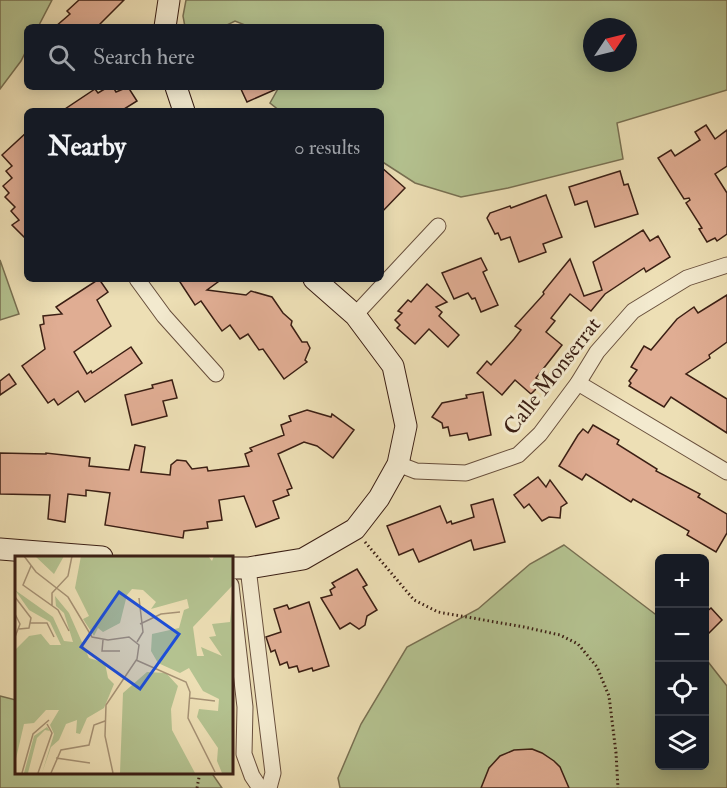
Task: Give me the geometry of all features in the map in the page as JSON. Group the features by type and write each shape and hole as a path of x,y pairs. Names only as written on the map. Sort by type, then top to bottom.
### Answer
{"street":[{"path":"165,24 169,0"},
{"path":"177,90 183,108"},
{"path":"355,315 438,226"},
{"name":"Calle Monserrat","path":"398,464 416,471 466,473 518,455 540,434 578,383 597,352 633,311 687,278 727,265"},
{"path":"139,282 164,316 216,374"},
{"path":"269,788 273,773 240,568 303,559 355,529 379,498 398,464 406,426 393,366 355,315 317,282"},
{"path":"578,383 727,472"},
{"path":"0,549 89,556"},
{"path":"232,594 245,707 244,754 252,776 260,788"}],"path":[{"path":"355,529 414,600 438,612 560,635 578,644 597,667 609,696 618,788"},
{"path":"197,788 200,773"}],"green space":[{"path":"0,0 52,0 40,24 24,24 24,55 0,89"},
{"path":"186,0 727,0 727,90 617,123 623,159 508,188 461,197 415,183 384,163 384,108 276,108 270,103 277,90 384,90 384,24 242,24 235,21 229,24 184,24 183,16"},
{"path":"0,260 19,314 0,320"},
{"path":"564,545 655,614 655,770 709,770 709,663 727,686 727,788 340,788 338,778 361,724 407,647 478,609 530,564"},
{"path":"0,696 15,700 15,773 212,773 222,788 0,788"}],"building":[{"path":"79,0 124,0 100,24 58,24 70,14 67,11"},
{"path":"94,90 98,93 103,90 116,92 130,90 137,101 126,108 66,108"},
{"path":"241,90 274,90 247,102"},
{"path":"706,125 715,139 727,130 727,166 715,174 727,193 727,234 717,241 715,238 707,242 699,229 702,228 686,203 690,200 689,198 684,199 658,158 671,150 675,156 700,140 695,132"},
{"path":"24,135 24,237 12,225 19,220 11,211 15,207 5,197 9,193 3,186 12,178 6,171 12,166 2,155"},
{"path":"384,170 405,188 384,210"},
{"path":"620,171 624,185 628,184 638,214 595,227 587,201 575,205 569,187"},
{"path":"546,195 562,237 543,244 546,252 519,262 510,237 501,240 498,233 495,234 487,218 490,213"},
{"path":"643,230 650,241 658,236 670,257 646,272 644,268 605,294 591,311 570,294 551,318 555,321 546,332 562,345 536,378 542,383 531,394 515,380 502,395 477,373 487,361 491,365 514,339 521,330 515,326 544,294 543,292 570,259 584,296 602,290 593,262"},
{"path":"481,258 487,270 483,272 498,305 481,312 475,298 472,299 468,293 454,299 442,273"},
{"path":"94,282 101,282 108,292 97,300 111,326 74,352 87,374 131,347 142,363 85,402 78,391 58,405 54,399 48,403 22,366 45,349 40,325 44,324 43,316 62,314 56,307"},
{"path":"180,282 218,282 207,290 246,295 251,291 272,297 292,321 291,325 302,342 307,342 310,348 305,360 307,362 284,379 263,349 259,350 248,334 240,339 230,325 222,331 201,301 195,305"},
{"path":"427,284 447,302 436,307 442,312 439,316 459,335 448,347 429,329 415,344 397,328 400,325 395,320 402,313 398,311 408,300 411,302"},
{"path":"727,295 727,342 709,355 710,358 686,374 727,399 727,433 671,397 664,407 629,386 631,383 629,381 637,370 631,367 644,346 651,350 677,319 694,307 698,313"},
{"path":"9,374 16,384 0,395 0,381"},
{"path":"172,380 177,398 163,401 167,416 132,425 125,395 153,388 152,385"},
{"path":"483,392 491,435 469,440 467,433 450,436 448,427 443,428 442,423 432,417 442,403"},
{"path":"307,410 331,417 332,414 354,430 333,458 317,446 304,442 278,454 292,488 287,490 289,495 273,501 279,518 256,527 244,496 219,500 222,520 207,522 208,528 184,531 183,538 105,525 110,493 86,490 86,496 68,494 65,522 48,519 50,495 0,494 0,453 46,453 90,458 89,466 129,470 135,445 145,447 141,472 170,475 171,465 177,460 186,461 192,469 207,467 208,471 249,466 245,454 252,451 250,448 284,435 281,425 291,421 289,416"},
{"path":"593,425 619,440 617,444 657,469 656,471 700,494 698,497 727,514 727,533 716,552 687,535 689,531 633,499 631,502 586,474 582,480 559,466 578,435 583,429 588,433"},
{"path":"538,477 546,487 550,480 567,503 561,507 560,518 549,517 542,521 529,504 524,508 514,495"},
{"path":"493,499 505,542 474,550 471,540 419,562 413,549 399,555 387,526 440,506 447,523 451,521 452,524 474,517 471,505"},
{"path":"357,569 367,585 363,587 377,610 367,616 365,625 359,629 350,623 340,629 321,598 332,595 330,590 335,587 332,583"},
{"path":"309,602 329,666 299,672 297,666 289,668 287,662 280,665 275,650 271,652 266,637 281,632 274,609 287,605 289,609"},
{"path":"711,608 722,620 709,633 709,610"},
{"path":"532,749 542,753 560,767 569,788 481,788 489,768 500,756 514,750"}]}
